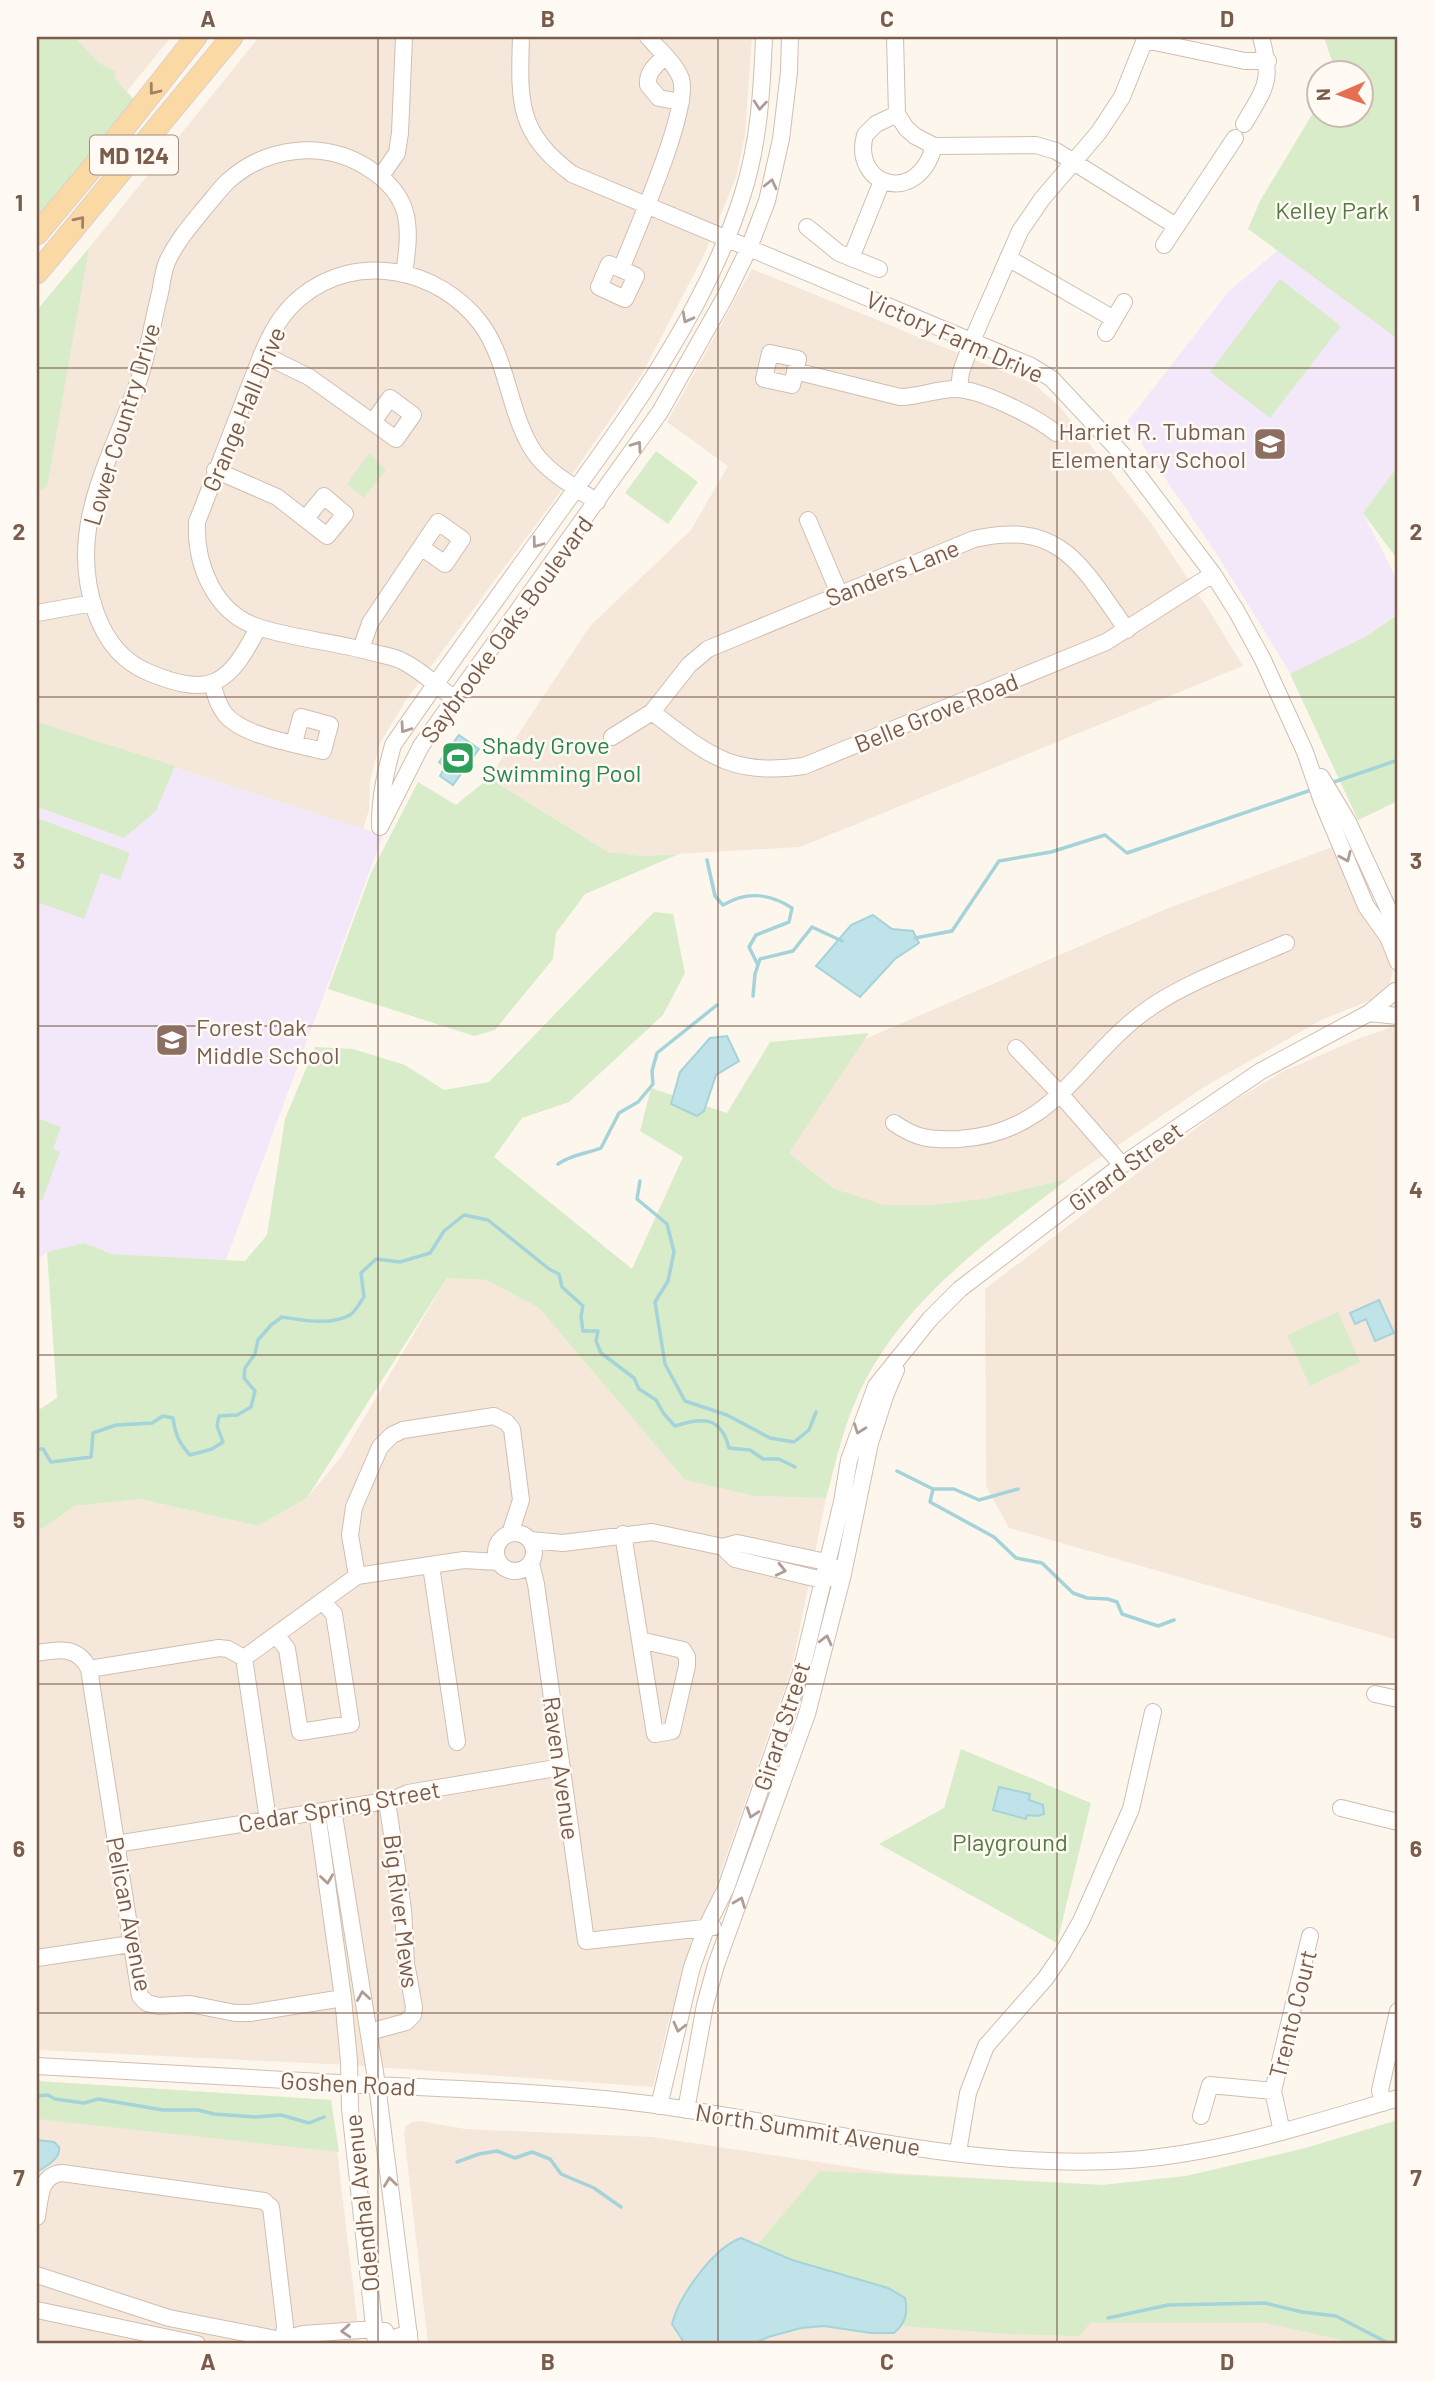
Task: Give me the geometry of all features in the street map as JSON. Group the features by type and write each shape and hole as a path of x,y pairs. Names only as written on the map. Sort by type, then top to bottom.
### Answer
{"main road":[{"name":"MD 124","path":"37,234 196,37"},
{"name":"MD 124","path":"37,273 232,37"}],"street":[{"path":"381,176 397,153 404,37"},
{"name":"Victory Farm Drive","path":"521,37 521,97 536,141 572,174 1031,366 1052,379 1124,455 1213,574 1237,612 1263,660 1321,786 1366,906 1388,937 1398,962"},
{"path":"621,269 676,124 683,90 681,80 648,37"},
{"name":"Saybrooke Oaks Boulevard","path":"764,37 755,142 743,192 726,239 667,354 608,444 393,745 385,775 380,827 421,746 660,412 685,371 749,248 767,201 781,139 790,37"},
{"path":"895,37 897,114 906,128 934,146 1036,145 1056,151 1176,226"},
{"path":"1164,246 1266,87 1268,61 1261,37"},
{"path":"959,389 961,372 972,341 1020,231 1034,209 1099,132 1122,97 1146,38 1245,61 1268,61"},
{"path":"664,57 651,69 648,85 659,98 681,103"},
{"path":"897,114 868,130 863,141 865,160 874,176 897,184 908,182 918,177 930,160 934,146"},
{"name":"Lower Country Drive","path":"212,683 195,684 166,680 136,668 117,651 103,632 87,573 91,506 138,383 167,263 181,237 227,183 244,169 263,159 296,150 324,150 352,158 381,176 398,195 407,217 410,238 404,274"},
{"path":"852,258 882,181"},
{"path":"807,227 828,245 879,269"},
{"path":"1008,258 1110,326 1125,302"},
{"name":"Grange Hall Drive","path":"455,699 402,661 361,649 258,628 220,601 208,583 196,543 197,522 215,470 272,331 301,297 340,276 386,269 437,286 455,296 481,324 493,345 535,454 552,470 597,502"},
{"path":"262,354 309,377 373,422"},
{"path":"795,371 900,397 916,397 959,389 974,392 1022,412 1044,423 1056,433"},
{"path":"215,470 277,496 306,518"},
{"path":"808,520 839,593"},
{"name":"Sanders Lane","path":"652,712 689,664 708,649 974,539 998,533 1045,539 1060,546 1078,562 1127,630"},
{"path":"361,649 370,623 421,547"},
{"name":"Belle Grove Road","path":"652,712 700,748 723,761 757,769 775,770 804,766 1080,654 1127,630 1213,574"},
{"path":"37,613 93,603"},
{"path":"258,628 235,667 225,677 212,683 225,715 236,725 294,743"},
{"path":"612,737 652,712"},
{"name":"Victory Farm Drive","path":"1321,786 1348,822 1398,930"},
{"path":"894,1123 909,1134 931,1140 974,1138 1025,1121 1061,1095 1127,1026 1151,1007 1175,993 1286,943"},
{"path":"1369,1013 1398,1013 1395,1003 1397,988"},
{"name":"Girard Street","path":"659,2106 692,1966 707,1926 726,1888 801,1672 842,1502 849,1460 876,1386 930,1320 960,1289 1122,1165 1261,1071 1369,1013 1397,988"},
{"path":"1016,1048 1122,1165"},
{"name":"Girard Street","path":"685,2110 705,2005 716,1965 807,1714 843,1574 870,1443 885,1396 905,1350"},
{"path":"357,1576 350,1523 354,1507 380,1447 392,1435 403,1430 494,1416 500,1417 512,1429 521,1500 526,1514 516,1538 496,1556 508,1570 527,1582 537,1596"},
{"path":"244,1657 277,1636 357,1576 464,1560 516,1538 563,1543 652,1532 723,1547 737,1543 826,1562 843,1574"},
{"path":"623,1534 655,1734 672,1731 687,1657 683,1650 640,1640"},
{"path":"516,1538 533,1545 532,1560"},
{"path":"514,1572 526,1568 532,1560 563,1543"},
{"path":"723,1547 735,1559 822,1580 843,1574"},
{"path":"464,1560 499,1562"},
{"name":"Raven Avenue","path":"532,1560 586,1941 707,1926"},
{"path":"430,1566 457,1742"},
{"path":"277,1636 287,1649 300,1732 351,1724 334,1614 323,1602"},
{"path":"37,1653 55,1649 71,1650 85,1661 89,1669 219,1648 228,1649 244,1657"},
{"path":"244,1657 268,1820"},
{"name":"Pelican Avenue","path":"89,1669 140,1996 147,2003 159,2006 190,2004 235,2013 343,1998"},
{"path":"1376,1694 1398,1699"},
{"path":"958,2152 968,2093 986,2046 1062,1956 1081,1921 1131,1809 1153,1712"},
{"name":"Cedar Spring Street","path":"116,1844 387,1801 408,1793 562,1768"},
{"name":"Big River Mews","path":"369,2032 406,2022 413,2015 414,2007 406,1963 401,1896 387,1801"},
{"path":"1341,1808 1398,1822"},
{"path":"325,1811 369,2032"},
{"name":"Odendhal Avenue","path":"325,1811 349,2083 376,2337"},
{"path":"707,1926 729,1930"},
{"name":"Trento Court","path":"1282,2132 1273,2091 1310,1936"},
{"path":"37,1958 131,1944"},
{"path":"1391,2100 1380,2090 1398,2011"},
{"name":"Odendhal Avenue","path":"369,2032 409,2339"},
{"name":"Goshen Road","path":"37,2066 567,2096 659,2106"},
{"name":"Trento Court","path":"1201,2116 1209,2085 1273,2091"},
{"name":"North Summit Avenue","path":"659,2106 958,2152 1065,2161 1129,2160 1215,2148 1282,2132 1391,2100"},
{"path":"37,2217 43,2187 54,2173 264,2201 271,2207 285,2326 284,2342"},
{"path":"37,2276 169,2318 301,2344"},
{"path":"37,2310 197,2344"},
{"path":"284,2342 303,2334 409,2339"}],"shaded area":[{"path":"37,37 171,37 37,202"},
{"path":"259,37 752,37 745,135 736,177 706,251 642,374 558,495 406,700 380,743 370,781 369,810 363,829 37,723 37,437 89,248"},
{"name":"Harriet R. Tubman Elementary School","path":"1278,250 1398,339 1398,466 1363,513 1398,582 1398,613 1344,653 1292,676 1218,556 1127,422 1229,291"},
{"path":"752,269 1034,384 1061,408 1151,523 1243,666 800,847 642,856 608,852 489,778 590,626 691,530 728,466 667,422"},
{"name":"Forest Oak Middle School","path":"174,768 383,835 226,1260 112,1254 84,1243 47,1252 37,1260 37,807 124,838 156,811"},
{"path":"1335,846 1388,956 1393,971 1390,983 1376,998 1321,1020 1204,1087 1068,1179 982,1199 931,1205 885,1205 833,1188 789,1153 811,1093 865,1039 1166,909"},
{"path":"1391,1027 1398,1027 1398,1640 1009,1528 986,1486 985,1289 1224,1107 1282,1072"},
{"path":"447,1278 486,1280 539,1308 685,1480 754,1496 826,1498 792,1667 668,2024 653,2087 349,2065 37,2050 37,1532 75,1506 140,1499 258,1526 307,1498 341,1457"},
{"path":"37,2081 331,2100 360,2344 37,2344"},
{"path":"1398,2120 1398,2344 428,2344 404,2134 406,2126 412,2122 421,2121 465,2129 653,2137 890,2173 1103,2185 1186,2176 1306,2148"}],"green space":[{"path":"37,37 74,37 99,63 116,72 114,78 141,107 37,234"},
{"name":"Kelley Park","path":"1324,37 1398,37 1398,339 1248,229 1260,201 1306,125 1306,130 1376,130 1376,60 1332,60"},
{"path":"89,248 47,487 37,491 37,310"},
{"path":"1280,279 1341,326 1270,418 1210,372"},
{"path":"656,451 698,482 668,524 625,493"},
{"path":"369,453 386,470 364,498 347,484"},
{"path":"1398,466 1398,560 1363,513"},
{"path":"1398,614 1398,801 1358,820 1290,674 1367,636"},
{"path":"37,722 175,766 156,811 124,838 37,807"},
{"path":"489,778 608,852 642,856 679,854 585,894 556,933 553,959 495,1030 474,1036 328,989 371,873 418,782 456,805"},
{"path":"37,818 130,853 120,880 101,873 84,919 37,902"},
{"path":"654,912 673,914 685,973 663,1015 569,1102 522,1118 494,1157 632,1269 683,1157 640,1131 651,1088 727,1113 770,1042 869,1033 789,1153 833,1188 885,1205 931,1205 982,1199 1068,1179 976,1251 920,1304 895,1333 856,1400 826,1498 754,1496 685,1480 539,1308 486,1280 447,1278 307,1498 258,1526 140,1499 75,1506 37,1532 37,1411 57,1398 47,1252 84,1243 112,1254 245,1261 267,1235 285,1119 315,1047 353,1049 405,1065 444,1090 489,1082"},
{"path":"37,1118 61,1127 53,1149 60,1152 42,1201 37,1199"},
{"path":"1338,1312 1360,1362 1310,1386 1287,1335"},
{"name":"Playground","path":"961,1749 1091,1803 1057,1943 879,1844 944,1808"},
{"path":"37,2081 331,2100 339,2152 37,2119"},
{"path":"1398,2120 1398,2344 1361,2344 1266,2323 1090,2323 1080,2336 902,2326 907,2310 905,2298 888,2288 792,2260 758,2244 820,2171 1103,2185 1186,2176 1306,2148"}],"water":[{"path":"459,735 479,749 453,785 440,776 445,767 439,762"},
{"path":"873,915 892,929 913,931 919,943 895,959 860,997 816,966 851,925"},
{"path":"727,1036 739,1061 716,1075 704,1111 697,1116 671,1104 680,1072 710,1038"},
{"path":"1379,1300 1394,1333 1375,1341 1366,1319 1355,1324 1350,1313"},
{"path":"999,1787 1030,1794 1029,1800 1043,1805 1044,1814 1027,1815 1026,1819 993,1810"},
{"path":"37,2140 54,2142 59,2151 55,2159 37,2172"},
{"path":"741,2238 792,2260 888,2288 905,2298 904,2321 894,2333 871,2333 824,2326 801,2328 753,2344 685,2344 672,2324 682,2300 709,2262 730,2243"}],"waterway":[{"path":"1331,783 1398,760"},
{"path":"915,938 952,931 999,861 1051,852 1105,835 1127,853 1314,789"},
{"path":"707,860 715,896 723,905 741,897 758,896 775,899 792,908 789,922 756,935 749,947 758,965"},
{"path":"753,996 755,974 760,959 793,951 812,927 842,941"},
{"path":"558,1164 601,1148 619,1113 638,1102 653,1084 652,1071 657,1053 717,1005"},
{"path":"640,1181 637,1199 667,1224 674,1252 668,1281 655,1302 665,1364 685,1401 727,1415 770,1438 794,1442 809,1430 816,1412"},
{"path":"37,1449 43,1449 51,1462 91,1457 93,1433 116,1425 152,1423 163,1416 173,1418 178,1438 190,1455 212,1449 223,1442 217,1426 219,1416 237,1415 251,1407 255,1391 244,1378 245,1368 255,1354 258,1340 271,1325 282,1317 325,1321 350,1315 364,1297 361,1273 376,1259 400,1262 430,1253 444,1231 464,1215 488,1220 559,1274 562,1287 583,1306 583,1331 598,1331 596,1341 601,1353 634,1378 639,1389 656,1400 675,1426 694,1421 709,1422 721,1430 729,1448 750,1450 763,1459 779,1459 795,1467"},
{"path":"897,1471 933,1489 930,1502 994,1537 1016,1558 1042,1563 1073,1593 1117,1602 1122,1614 1158,1626 1174,1620"},
{"path":"934,1489 954,1489 979,1500 1018,1489"},
{"path":"37,2096 48,2095 55,2099 84,2103 98,2099 163,2110 198,2110 214,2114 255,2117 281,2115 309,2123 324,2117"},
{"path":"457,2162 497,2151 515,2158 532,2152 550,2159 561,2174 594,2188 621,2207"},
{"path":"1108,2318 1168,2305 1265,2303 1302,2312 1336,2316 1390,2344"}],"place":[{"name":"Harriet R. Tubman Elementary School","path":"1270,444"},
{"name":"Shady Grove Swimming Pool","path":"458,758"},
{"name":"Forest Oak Middle School","path":"172,1040"}]}
